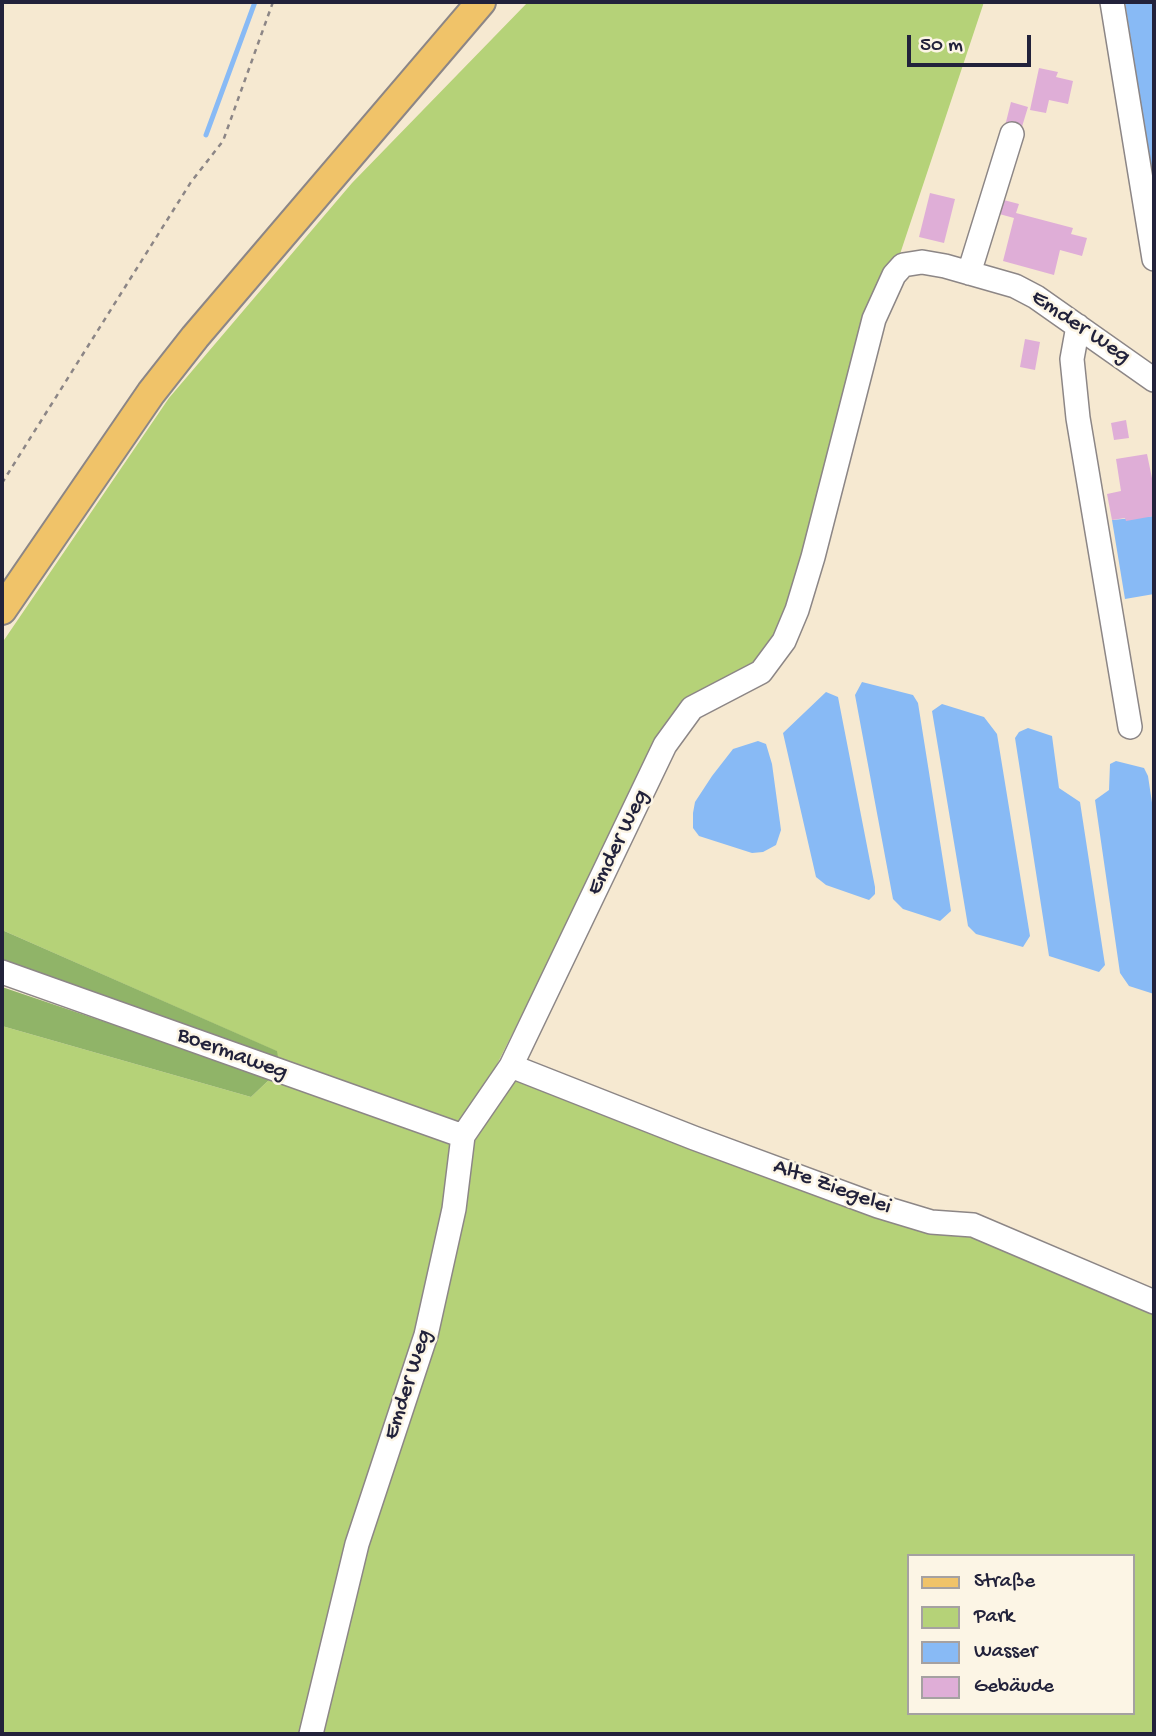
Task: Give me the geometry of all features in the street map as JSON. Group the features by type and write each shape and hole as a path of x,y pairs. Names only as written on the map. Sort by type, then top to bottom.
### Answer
{"main road":[{"path":"6,594 151,393 195,337 481,2"}],"street":[{"path":"1112,2 1154,259"},
{"path":"969,273 1012,134"},
{"name":"Emder Weg","path":"311,1734 357,1545 426,1335 454,1209 463,1136 511,1066 665,745 692,708 761,672 784,641 813,557 883,293 898,270 912,262 945,266 969,273 1028,292 1154,380"},
{"path":"1078,326 1072,359 1078,418 1130,727"},
{"name":"Boermaweg","path":"2,972 463,1136"},
{"name":"Alte Ziegelei","path":"511,1066 878,1206 931,1222 973,1226 1154,1302"}],"path":[{"path":"2,483 191,182 223,141 272,2"}],"green space":[{"path":"528,2 984,2 899,257 779,637 760,662 705,688 588,883 464,1130 279,1063 276,1051 2,930 2,643 169,398 352,183"},
{"path":"2,930 277,1051 279,1063 2,963"},
{"path":"2,987 271,1078 251,1097 2,1026"},
{"path":"2,1026 251,1097 271,1078 453,1142 434,1266 303,1734 2,1734"},
{"path":"515,1078 972,1233 1154,1307 1154,1734 318,1734 343,1628 473,1144"}],"water":[{"path":"1125,2 1154,2 1154,201 1143,118"},
{"path":"1154,516 1154,594 1125,599 1112,520"},
{"path":"862,682 913,695 918,703 951,911 940,921 903,909 893,899 855,695"},
{"path":"826,692 838,697 875,887 875,894 869,900 826,885 816,877 783,733"},
{"path":"942,704 984,717 997,734 1030,936 1023,947 976,934 968,926 932,711"},
{"path":"1028,728 1052,736 1059,788 1080,802 1105,965 1099,972 1049,956 1015,738 1019,732"},
{"path":"758,741 766,744 772,764 781,830 776,845 763,852 752,853 699,836 693,828 693,813 695,802 733,749"},
{"path":"1116,761 1144,768 1148,776 1154,816 1154,994 1129,986 1120,973 1095,800 1109,790 1110,764"}],"building":[{"path":"1039,68 1058,72 1056,77 1073,81 1068,104 1049,100 1046,113 1030,110"},
{"path":"1011,102 1028,107 1021,130 1005,126"},
{"path":"930,193 955,199 944,243 919,237"},
{"path":"996,198 1019,204 1016,213 1073,228 1071,234 1087,238 1082,256 1060,250 1054,275 1003,261 1014,218 992,212"},
{"path":"1025,339 1040,342 1035,370 1020,367"},
{"path":"1126,420 1129,438 1114,440 1111,423"},
{"path":"1147,454 1154,488 1154,516 1126,521 1125,518 1112,520 1107,494 1121,491 1116,459"}],"waterway":[{"path":"206,135 255,2"}]}
